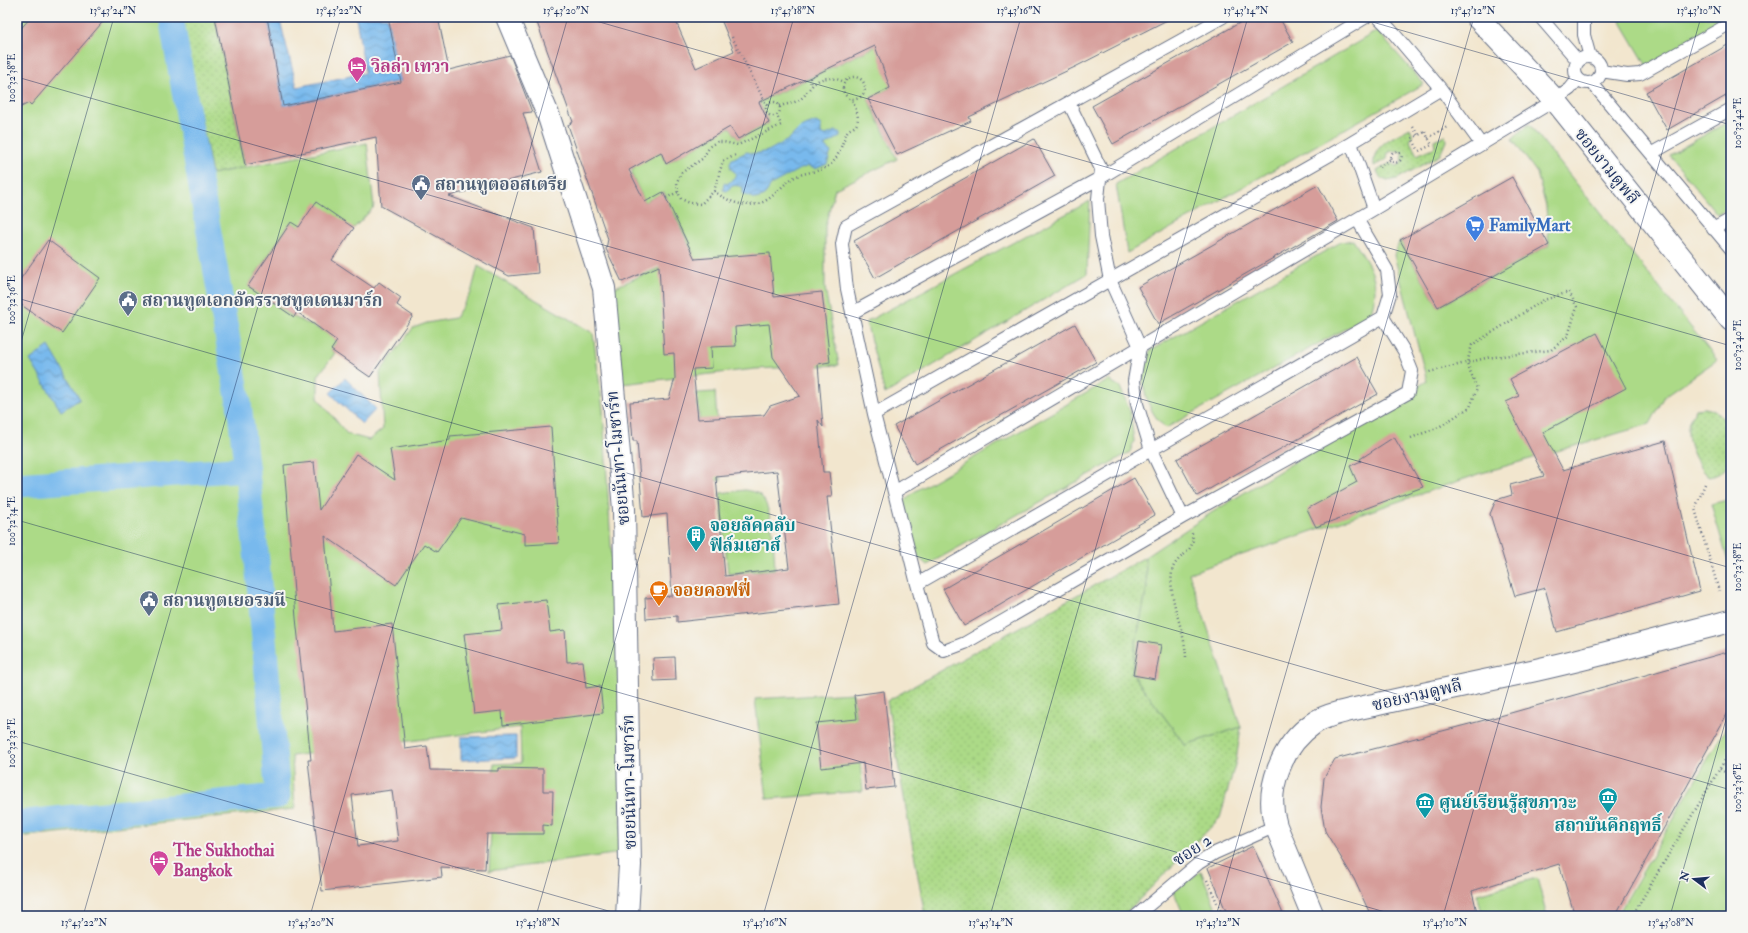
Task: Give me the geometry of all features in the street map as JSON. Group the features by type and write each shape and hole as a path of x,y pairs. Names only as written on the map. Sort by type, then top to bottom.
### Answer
{"street":[{"name":"ซอยนันทา-โมซาร์ท","path":"507,17 549,117 604,288 624,516 630,865 627,916"},
{"name":"ซอยงามดูพลี","path":"1477,17 1554,100 1731,320"},
{"name":"ซอยงามดูพลี","path":"1313,916 1272,814 1274,782 1281,762 1298,736 1315,722 1344,712 1524,672 1731,621"}],"lane":[{"path":"1223,17 846,226 842,244 847,289 852,313 874,414 933,643 944,650 965,643 1183,517 1408,393 1412,370 1404,351 1383,317"},
{"path":"852,313 1100,178 1366,17"},
{"path":"1378,17 1441,89 1481,144"},
{"path":"1540,17 1578,61"},
{"path":"1584,17 1584,35 1590,57"},
{"path":"1601,71 1626,75 1640,74 1731,22"},
{"path":"1585,57 1590,57 1597,61 1601,71 1599,77 1592,83 1583,83 1578,79 1574,69 1578,61 1585,57"},
{"path":"894,492 1374,209 1554,100 1570,89 1578,79"},
{"path":"1592,83 1731,249"},
{"path":"874,414 1351,143 1441,89"},
{"path":"1069,103 1101,169 1098,198 1101,236 1110,280 1140,347 1134,381 1137,404 1151,450 1183,517"},
{"path":"1652,153 1731,108"},
{"path":"1351,143 1374,209"},
{"path":"917,584 1383,317 1390,294 1387,270 1357,219"},
{"path":"1713,229 1731,219"},
{"name":"ซอย 2","path":"1136,916 1199,863 1215,853 1276,826"}],"path":[{"path":"732,36 767,106 766,110 768,114 773,116 777,115"},
{"path":"767,106 772,102 779,106 798,100 811,86 822,78 829,77 845,82 855,77 864,83 864,94 859,99 852,99"},
{"path":"810,78 811,86"},
{"path":"714,191 722,198 733,202 752,205 765,201 792,178 806,172 818,171 831,164 848,130 855,127 857,123 857,111 852,99 844,93 845,82"},
{"path":"777,115 780,111 779,106"},
{"path":"736,155 724,161 714,191 701,204 681,200 677,182 681,173 702,159 711,145 717,142 738,144 781,125 777,115"},
{"path":"1444,123 1449,134"},
{"path":"1425,132 1432,145 1419,151 1412,138 1425,132"},
{"path":"1394,152 1400,154 1401,158 1399,161 1395,162 1391,159 1391,154 1394,152"},
{"path":"666,198 678,192"},
{"path":"1411,376 1467,363 1486,358 1550,350 1568,336 1577,307 1569,292 1544,300 1472,345 1467,363 1477,389 1470,407 1440,427 1411,438"},
{"path":"1705,484 1695,509 1719,591"},
{"path":"1183,517 1190,527 1193,539 1189,551 1175,563 1172,572 1174,600 1186,640 1186,657"},
{"path":"1632,916 1731,750"},
{"path":"1720,769 1731,776"},
{"path":"1199,863 1223,916"}],"green space":[{"path":"17,17 181,17 212,174 367,143 374,207 354,228 308,233 291,222 248,286 294,317 323,331 337,341 331,350 335,353 318,376 318,398 347,434 369,440 383,429 380,372 413,328 427,323 455,318 471,293 478,266 593,333 603,410 621,714 621,853 489,871 494,764 521,763 520,727 292,756 295,809 17,837"},
{"path":"181,17 215,17 245,167 212,174"},
{"path":"1618,17 1728,17 1647,66"},
{"path":"1377,31 1424,84 1127,253 1116,184"},
{"path":"883,43 890,88 868,99 897,159 835,189 825,226 825,288 839,365 755,369 622,384 613,288 693,253 664,192 645,202 633,178 632,171 635,166 661,152 666,164 730,127 738,139 769,123 759,102"},
{"path":"1731,120 1731,206 1717,214 1669,155"},
{"path":"1529,124 1717,360 1665,396 1650,424 1482,473 1189,573 1241,727 1185,745 1132,673 1136,642 1147,588 1145,557 1211,513 1427,381 1394,255 1400,240 1438,307 1549,245 1546,207 1537,173 1512,139"},
{"path":"1410,128 1413,135 1409,139 1417,155 1435,147 1434,140 1445,135 1446,141 1440,155 1397,179 1387,181 1380,177 1377,171 1390,163 1397,166 1402,163 1403,153 1399,151 1390,152 1388,153 1387,159 1374,166 1374,158 1380,147 1385,142"},
{"path":"1090,201 1087,274 885,394 866,322"},
{"path":"1353,240 1373,275 1375,293 1370,315 1166,428 1160,422 1155,416 1147,400 1143,384 1143,367 1151,350 1341,242"},
{"path":"1109,380 1120,387 1130,411 1134,441 1130,452 927,565 917,556 902,504 914,492"},
{"path":"715,392 721,480 709,481 701,439 697,393"},
{"path":"1706,408 1717,412 1724,421 1729,430 1732,450 1726,467 1719,474 1709,477 1696,459 1688,436 1689,421 1695,409"},
{"path":"745,490 755,492 760,495 768,509 772,530 775,569 728,574 720,493"},
{"path":"1731,499 1731,571 1711,504"},
{"path":"1145,557 1147,588 1136,642 1132,673 1185,745 1241,727 1236,761 1220,818 1123,916 925,916 887,701"},
{"path":"853,693 863,791 767,799 755,699"},
{"path":"1731,719 1731,916 1617,916"},
{"path":"1201,871 1219,916 1184,916 1174,892"},
{"path":"1537,878 1547,916 1483,916 1477,894"}],"water":[{"path":"267,17 279,17 297,87 365,73 356,17 387,17 400,81 284,106"},
{"path":"816,122 821,125 821,135 826,135 836,131 840,132 840,137 824,146 831,152 827,164 815,169 808,166 796,171 772,184 763,197 755,199 743,194 743,187 734,186 730,187 727,191 723,190 724,183 727,184 734,179 736,173 731,169 730,163 732,159 747,152 754,154 768,151 788,140 800,128"},
{"path":"49,346 80,399 61,411 30,360"},
{"path":"345,378 376,409 362,424 330,393"},
{"path":"516,736 516,758 461,760 461,737"}],"building":[{"path":"31,17 107,17 31,105 29,103 17,109 17,33"},
{"path":"215,17 267,17 283,106 401,82 388,17 438,17 449,70 510,55 532,112 523,113 542,172 449,196 534,228 538,273 509,276 381,206 376,137 245,165"},
{"path":"535,17 674,17 696,68 734,51 720,17 1173,17 1075,67 969,117 971,121 897,155 868,99 890,88 875,46 759,102 769,123 738,139 730,127 666,164 661,152 629,170 645,202 663,192 695,259 770,253 774,297 822,292 830,362 818,364 823,427 818,420 823,472 829,472 832,497 827,497 839,604 677,622 677,616 646,619 645,598 672,596 667,514 643,517 637,441 633,441 630,402 669,399 675,378 674,353 664,354 659,266 622,282 606,249 608,239 568,125 573,122","holes":["769,324 773,357 800,396 770,406 764,415 698,419 693,369 712,368 711,347 736,346 735,327","777,471 789,568 725,576 716,477"]},
{"path":"1250,17 1279,17 1293,42 1113,144 1092,106"},
{"path":"1731,43 1731,93 1667,130 1646,92"},
{"path":"1034,139 1055,176 875,278 854,241"},
{"name":"FamilyMart","path":"1512,177 1549,245 1438,307 1400,240"},
{"path":"1318,185 1338,221 1158,324 1138,287"},
{"path":"316,202 354,228 332,260 374,288 379,282 401,298 397,305 413,316 370,377 331,350 337,341 297,312 294,317 248,286 291,222 299,227"},
{"path":"48,240 100,278 62,333 17,302 17,284"},
{"path":"1075,324 1096,362 915,464 894,426"},
{"path":"1597,333 1626,388 1543,432 1563,470 1665,441 1700,591 1557,632 1545,588 1515,596 1490,514 1496,500 1512,495 1510,485 1544,476 1506,402 1519,396 1510,379"},
{"path":"1357,357 1378,394 1197,496 1177,459"},
{"path":"551,427 559,543 525,545 525,534 461,518 437,552 424,544 396,585 325,536 333,631 392,624 405,749 427,746 430,770 499,771 499,768 543,769 543,791 553,791 552,826 543,825 543,834 487,834 485,869 441,867 442,877 322,891 308,760 311,760 296,618 284,465 314,462 319,510 356,454 395,480 390,449 450,440 450,436","holes":["392,790 398,841 358,846 352,795"]},
{"path":"1394,437 1423,487 1316,527 1307,509 1357,482 1350,466 1361,461 1360,459"},
{"path":"1134,478 1155,515 964,626 943,589"},
{"path":"546,600 550,632 565,630 567,662 583,661 586,688 600,686 603,713 503,725 502,711 474,714 464,634 502,630 499,605"},
{"path":"1139,641 1161,645 1155,679 1133,675"},
{"path":"1731,651 1731,707 1615,916 1575,916 1559,864 1472,891 1478,916 1371,916 1354,879 1325,831 1321,807 1324,778 1335,759 1500,716"},
{"path":"675,657 676,680 654,681 653,658"},
{"path":"884,691 894,787 866,790 863,763 821,768 816,723 857,719 854,695"},
{"path":"1253,846 1284,916 1228,916 1208,868"}],"waterway":[{"path":"17,823 278,796 257,561 239,403 171,17"},
{"path":"17,485 247,469"}],"place":[{"name":"วิลล่า เทวา","path":"357,83"},
{"name":"สถานทูตออสเตรีย","path":"421,201"},
{"name":"FamilyMart","path":"1475,242"},
{"name":"สถานทูตเอกอัครราชทูตเดนมาร์ก","path":"128,317"},
{"name":"จอยลัคคลับ ฟิล์มเฮาส์","path":"696,552"},
{"name":"จอยคอฟฟี่","path":"659,607"},
{"name":"สถานทูตเยอรมนี","path":"149,617"},
{"name":"สถาบันคึกฤทธิ์","path":"1608,814"},
{"name":"ศูนย์เรียนรู้สุขภาวะ","path":"1425,819"},
{"name":"The Sukhothai Bangkok","path":"159,877"}]}
